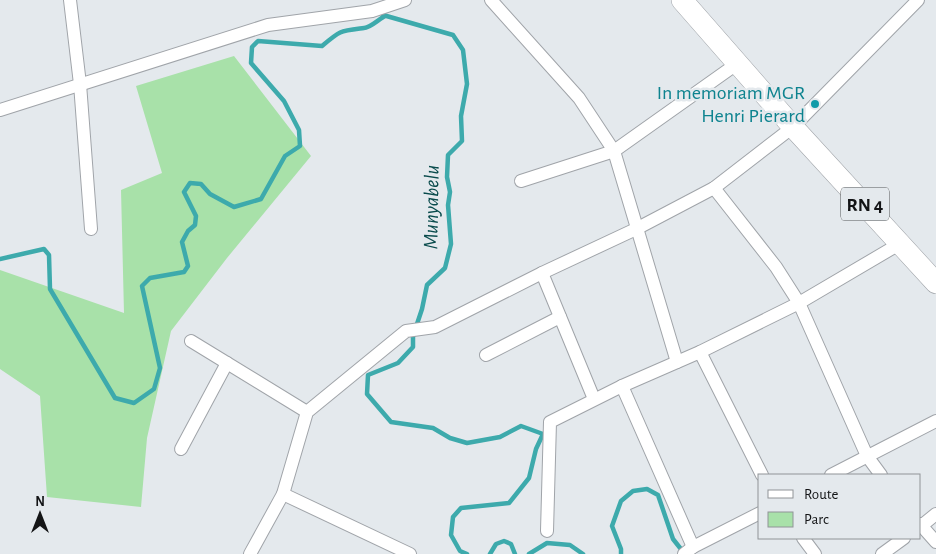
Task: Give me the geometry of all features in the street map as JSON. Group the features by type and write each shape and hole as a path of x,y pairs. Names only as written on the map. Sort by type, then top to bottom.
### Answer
{"highway":[{"name":"RN 4","path":"682,0 793,127 936,282"}],"street":[{"path":"70,0 80,84 91,229"},
{"path":"0,110 268,25 378,10 405,0"},
{"path":"492,0 579,98 614,151 677,362"},
{"path":"250,554 283,494 307,412 406,331 435,327 542,273 636,229 714,188 793,127 918,0"},
{"path":"521,181 614,151 738,63"},
{"path":"714,188 776,267 799,303 867,456 880,474"},
{"path":"547,531 550,422 622,386 700,352 799,303 901,243"},
{"path":"542,273 594,400"},
{"path":"486,355 560,317"},
{"path":"191,340 307,412"},
{"path":"700,352 761,474"},
{"path":"181,448 227,363"},
{"path":"622,386 689,550 758,514"},
{"path":"833,474 936,421"},
{"path":"283,494 410,554"},
{"path":"921,525 936,514"},
{"path":"921,527 936,542"},
{"path":"804,539 816,554"},
{"path":"882,554 903,539"}],"green space":[{"path":"234,56 311,156 227,258 171,331 147,438 141,507 47,497 40,396 0,369 0,270 124,313 121,190 162,173 136,86"}],"waterway":[{"name":"Munyabelu","path":"383,15 453,35 463,50 467,84 461,116 462,141 448,155 447,177 450,192 448,205 451,244 445,268 427,285 422,309 413,336 413,347 398,363 368,375 367,394 391,422 433,428 450,438 467,443 500,437 521,426 543,434 536,449 529,478 509,503 461,508 453,517 451,535 460,551 467,554"},
{"path":"0,259 44,249 49,255 50,289 115,398 134,403 154,389 160,368 142,286 150,278 184,272 188,266 182,242 188,231 195,225 196,216 184,192 190,183 201,184 210,194 234,207 261,199 285,156 300,146 299,130 284,101 251,63 252,47 258,41 322,46 341,32 366,28 385,16"},
{"name":"Munyabelu","path":"621,554 621,549 612,526 621,501 633,491 647,489 658,495 673,539 684,553"},
{"name":"Munyabelu","path":"490,554 496,544 504,541 511,544 515,554"},
{"name":"Munyabelu","path":"529,554 547,543 570,545 583,554"}],"place":[{"name":"In memoriam MGR Henri Pierard","path":"815,104"}]}
